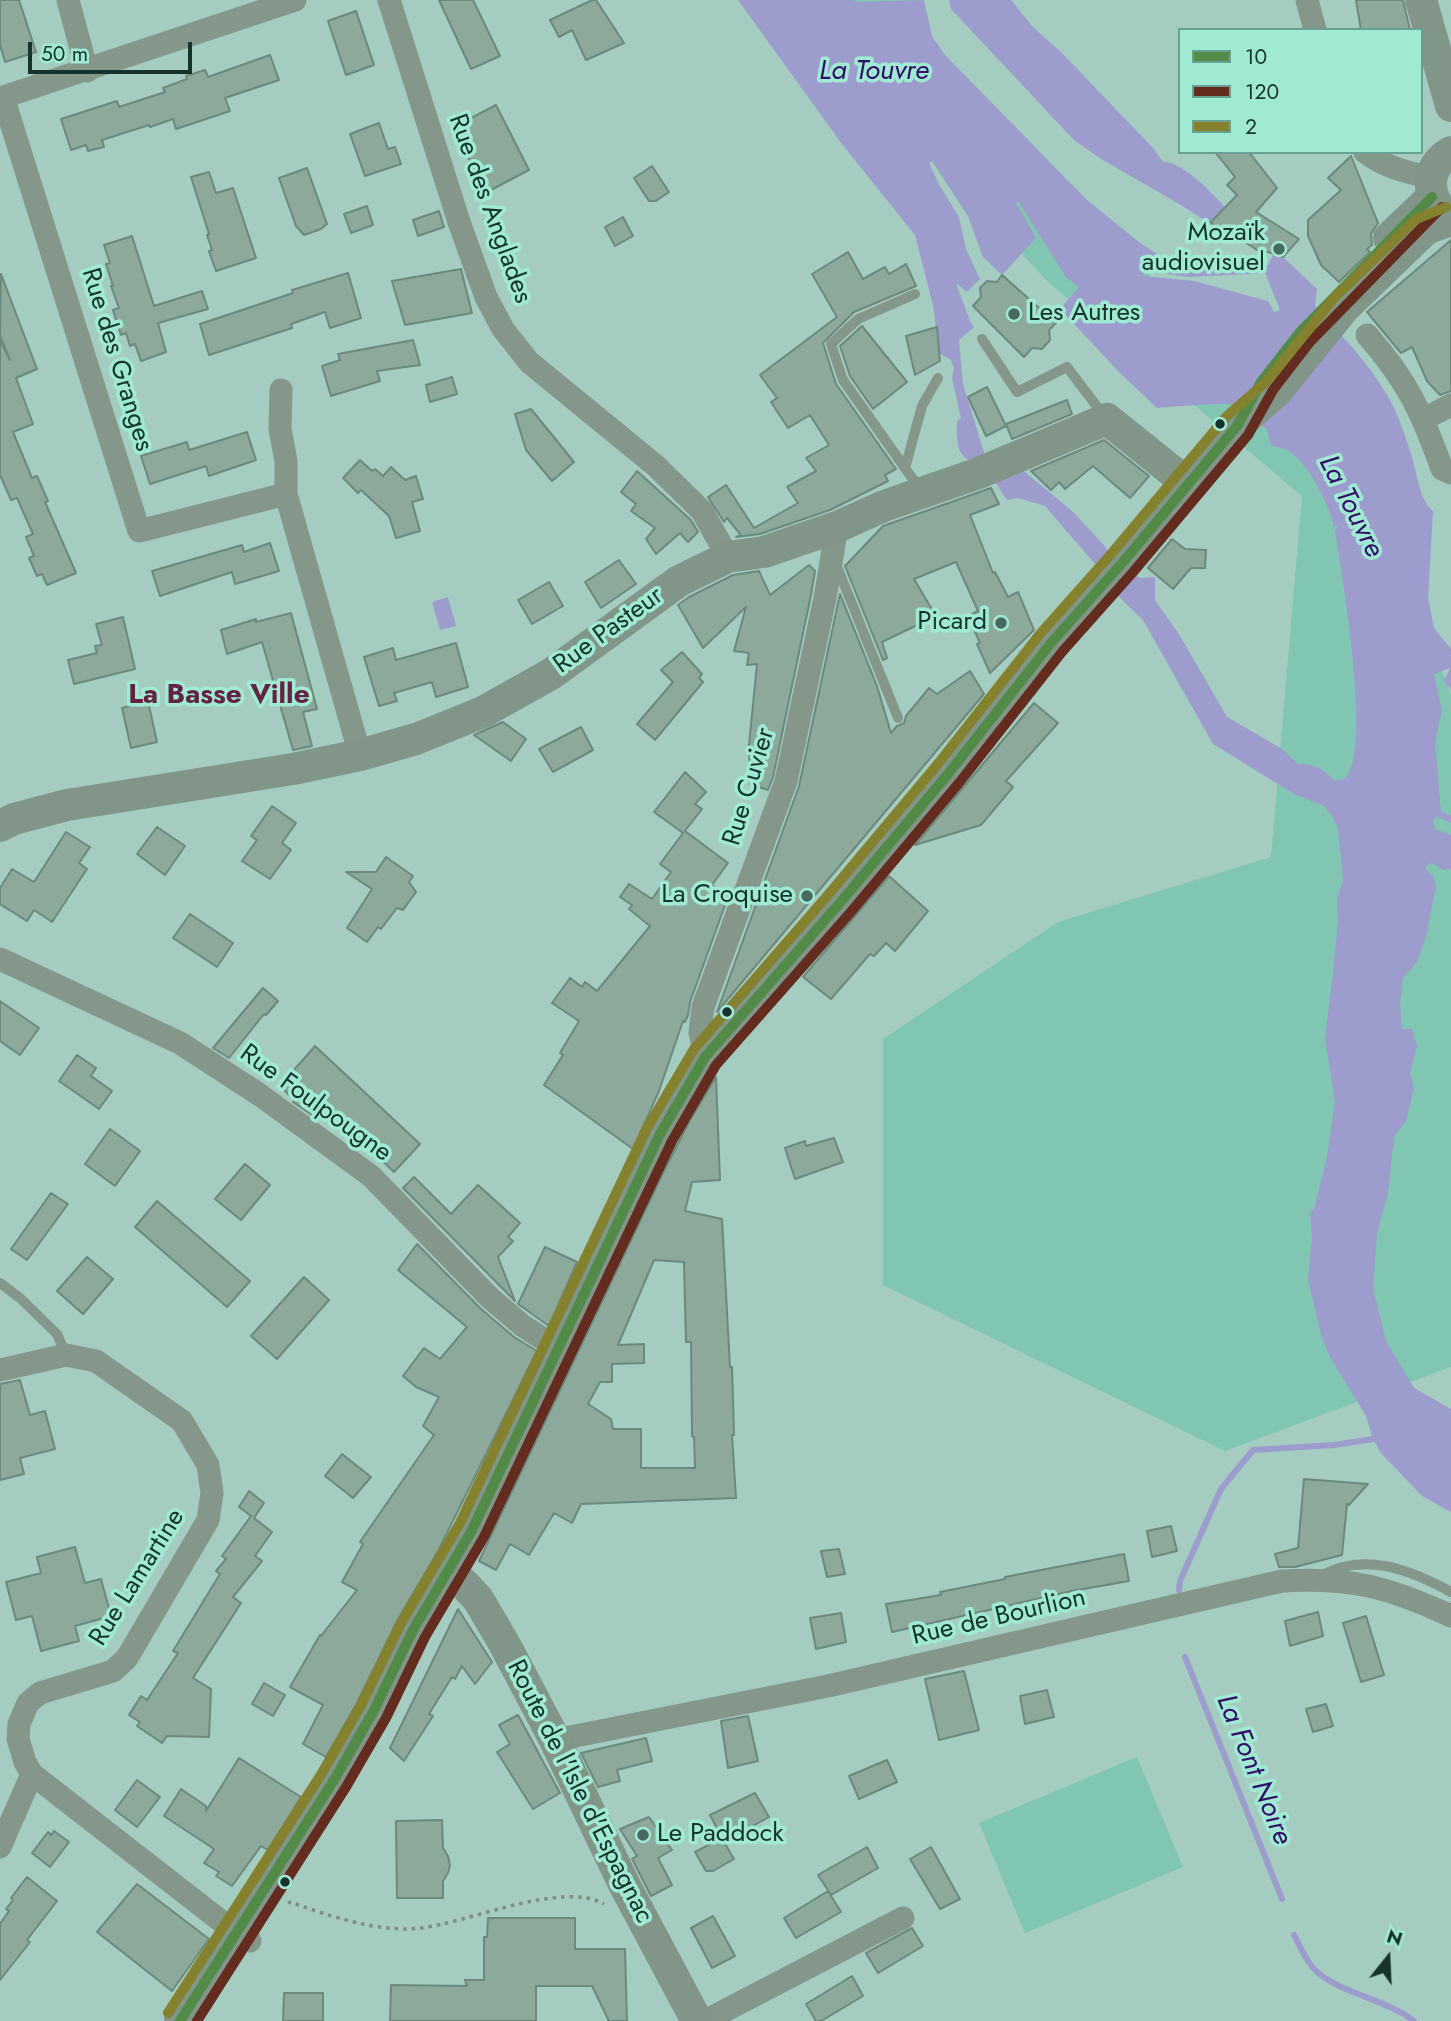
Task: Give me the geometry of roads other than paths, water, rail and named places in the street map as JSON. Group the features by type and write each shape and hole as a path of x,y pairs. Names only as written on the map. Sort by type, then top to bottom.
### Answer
{"main road":[{"path":"1421,0 1451,106"},
{"path":"180,2021 243,1936 340,1784 413,1630 448,1575 472,1530 660,1133 705,1057 948,774 1051,643 1124,562 1237,426 1277,391 1338,303 1426,229 1441,203 1439,161 1451,152"},
{"name":"Rue Pasteur","path":"0,826 14,819 67,805 293,769 360,755 416,739 482,712 551,674 679,580 728,557 835,541 913,480 979,472 1107,419"},
{"path":"1107,419 1188,484"},
{"name":"Route de l'Isle d'Espagnac","path":"448,1575 463,1583 478,1599 555,1740 624,1885 697,2021"},
{"path":"200,2021 243,1936"}],"street":[{"path":"68,0 87,71"},
{"name":"Rue des Granges","path":"286,494 139,531 2,97 295,0"},
{"name":"Rue des Anglades","path":"388,0 486,297 503,329 529,362 656,466 702,511 728,557"},
{"path":"1307,0 1314,28"},
{"path":"1368,154 1441,203"},
{"path":"1367,335 1388,359 1424,419 1442,469 1451,473"},
{"path":"281,390 280,429 286,461 286,494 360,755"},
{"path":"1424,419 1451,405"},
{"name":"Rue Cuvier","path":"705,1057 700,1032 703,1007 786,782 835,541"},
{"name":"Rue Foulpougne","path":"0,959 180,1042 271,1102 371,1176 490,1298 523,1326 559,1349"},
{"path":"0,1370 66,1355"},
{"name":"Rue Lamartine","path":"32,1774 18,1739 19,1724 29,1703 40,1693 113,1671 127,1658 197,1542 208,1520 212,1493 208,1465 182,1422 96,1362 66,1355"},
{"name":"Rue de Bourlion","path":"555,1740 828,1686 1282,1581 1314,1579 1348,1582 1394,1591 1451,1616"},
{"path":"0,1847 32,1774 243,1936"},
{"path":"705,2021 903,1918"}],"lane":[{"path":"913,480 843,380 831,344 858,319 915,294"},
{"path":"982,339 1017,392 1067,367 1107,419"},
{"path":"913,480 922,406 938,378"},
{"path":"835,541 898,718"},
{"path":"0,1283 20,1297 57,1335 66,1355"},
{"path":"1314,1579 1331,1569 1366,1563 1402,1569 1451,1592"}],"water":[{"name":"La Touvre","path":"738,0 924,0 932,36 945,55 1086,199 1140,243 1166,260 1268,265 1273,255 1283,257 1317,289 1315,306 1371,371 1398,416 1421,491 1433,511 1428,598 1434,628 1451,649 1451,690 1444,681 1450,668 1434,674 1442,710 1435,743 1441,811 1451,816 1451,823 1438,817 1433,820 1435,829 1451,835 1451,869 1444,870 1432,863 1425,869 1433,876 1436,886 1426,937 1417,962 1403,978 1400,1002 1402,1029 1412,1029 1417,1046 1410,1074 1414,1088 1406,1121 1394,1137 1388,1193 1377,1234 1373,1288 1386,1341 1414,1388 1451,1409 1451,1512 1422,1496 1381,1453 1373,1439 1366,1416 1330,1357 1321,1335 1308,1279 1312,1238 1310,1212 1314,1209 1327,1157 1335,1102 1325,1039 1338,921 1337,898 1343,881 1338,828 1324,806 1294,794 1213,744 1143,620 1122,600 1101,571 1045,506 1018,498 1007,500 991,477 960,451 957,421 961,418 952,378 954,368 951,360 939,353 933,305 915,235 842,144","holes":["932,161 968,216 983,257 1002,275 1036,238 1016,203 1018,201 1066,277 1079,287 1060,309 1157,408 1230,404 1267,429 1271,445 1287,450 1310,474 1328,507 1334,527 1339,526 1335,531 1356,697 1353,760 1346,778 1334,781 1318,768 1298,764 1282,749 1227,717 1180,636 1155,600 1155,577 1140,578 1113,558 1071,510 1020,468 986,459 963,384 959,340 974,327 956,283 967,292 980,279 966,249 959,217 940,186 929,163","1144,270 1188,277 1265,273 1280,310 1274,312 1268,301 1194,281 1144,276"]},
{"name":"La Touvre","path":"949,0 1011,0 1033,27 1062,53 1153,148 1162,161 1192,175 1235,217 1221,231 1074,140 951,9"},
{"path":"448,597 456,626 440,630 432,602"}],"waterway":[{"name":"La Font Noire","path":"1179,1590 1180,1581 1221,1489 1253,1450 1334,1445 1373,1439"},
{"name":"La Font Noire","path":"1185,1657 1282,1899"},
{"name":"La Font Noire","path":"1294,1935 1308,1962 1323,1977 1403,2013 1414,2021"}],"place":[{"name":"Mozaïk audiovisuel","path":"1279,249"},
{"name":"Les Autres","path":"1014,314"},
{"name":"Picard","path":"1001,623"},
{"name":"La Croquise","path":"807,896"},
{"name":"Le Paddock","path":"643,1835"}],"district":[{"name":"La Basse Ville","path":"219,696"}]}
